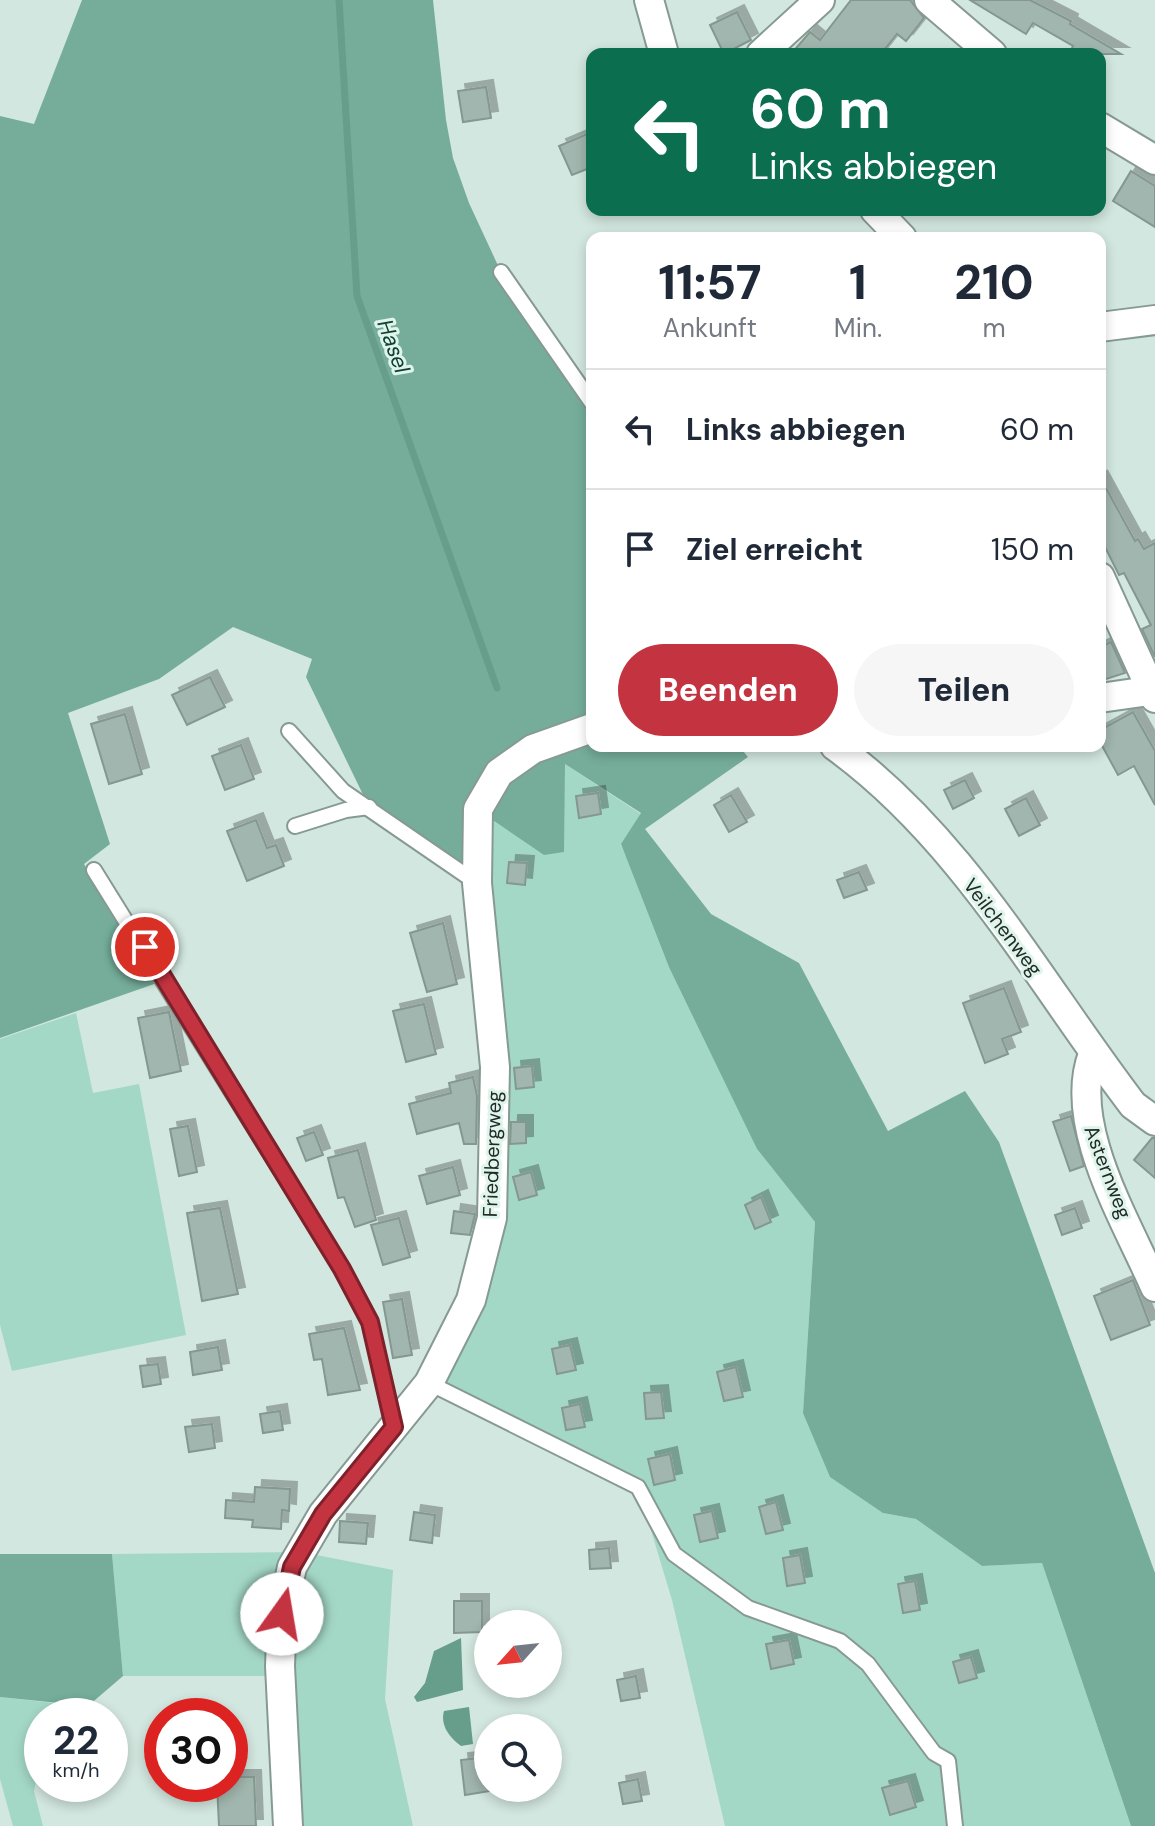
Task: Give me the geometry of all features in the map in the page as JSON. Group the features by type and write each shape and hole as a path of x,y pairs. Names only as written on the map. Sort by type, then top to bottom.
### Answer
{"street":[{"path":"649,0 662,48"},
{"path":"768,48 820,0"},
{"path":"929,0 985,48"},
{"path":"1106,131 1155,160"},
{"path":"881,216 896,232"},
{"path":"1106,326 1155,320"},
{"path":"1106,590 1154,693 1106,697"},
{"name":"Friedbergweg","path":"288,1826 280,1666 282,1614 292,1567 323,1514 429,1383 471,1300 492,1218 495,1067 477,883 478,809 499,773 533,749 586,730"},
{"name":"Veilchenweg","path":"843,752 873,774 928,830 1023,950 1093,1054 1133,1105 1155,1121"},
{"name":"Asternweg","path":"1093,1054 1084,1093 1089,1128 1155,1287"}],"lane":[{"path":"501,272 586,394"},
{"path":"289,731 343,791 477,883"},
{"path":"295,826 346,810 369,807"},
{"path":"94,870 342,1269 370,1322 394,1427"},
{"path":"429,1383 638,1487 674,1554 748,1608 840,1641 868,1664 934,1753 948,1761 955,1826"}],"shaded area":[{"path":"82,0 433,0 446,120 453,158 469,203 501,272 586,394 586,752 744,752 748,757 645,829 711,914 799,963 888,1131 965,1091 999,1142 1155,1573 1155,1826 1131,1826 1042,1563 982,1566 916,1519 883,1513 830,1477 803,1413 815,1222 757,1149 669,967 621,844 641,813 565,764 564,852 544,855 478,810 477,883 369,807 306,677 312,659 233,627 159,679 68,713 110,844 84,864 157,983 0,1038 0,116 34,124"},
{"path":"565,764 641,814 621,845 757,1149 815,1222 803,1413 883,1513 916,1519 982,1566 1042,1563 1131,1826 725,1826 672,1600 638,1487 429,1383 483,1255 478,809"},
{"path":"76,1013 93,1093 139,1084 186,1335 12,1371 0,1325 0,1039"},
{"path":"301,1552 393,1570 385,1699 413,1826 288,1826 280,1676 123,1676 112,1554"},
{"path":"0,1554 112,1554 123,1676 97,1698 0,1697"},
{"path":"461,1638 463,1690 417,1702 414,1697 425,1683 434,1651"},
{"path":"0,1697 24,1700 24,1802 37,1802 43,1826 13,1826 0,1779"},
{"path":"469,1707 473,1744 461,1746 446,1730 444,1711"}],"building":[{"path":"851,0 910,0 924,18 906,41 897,34 886,48 796,48 810,32 820,40"},
{"path":"970,0 1030,0 1071,21 1070,24 1121,54 1106,54 1106,48 1072,48 1033,23 1026,34"},
{"path":"737,12 751,40 736,48 721,48 710,25"},
{"path":"486,87 491,118 463,122 458,91"},
{"path":"586,135 586,169 572,175 559,146"},
{"path":"1131,171 1155,186 1155,227 1113,201"},
{"path":"1106,488 1135,541 1138,539 1144,549 1155,543 1155,657 1142,629 1151,625 1124,573 1119,575 1106,549"},
{"path":"1111,642 1125,673 1106,679 1106,644"},
{"path":"210,677 225,707 187,725 172,695"},
{"path":"1133,712 1155,751 1155,805 1134,766 1118,775 1105,752 1106,727"},
{"path":"125,714 142,774 109,784 91,724"},
{"path":"241,745 254,779 225,790 212,756"},
{"path":"965,780 974,798 953,809 944,790"},
{"path":"598,793 601,814 579,818 576,796"},
{"path":"731,795 747,822 729,832 714,805"},
{"path":"1026,798 1040,825 1019,836 1005,809"},
{"path":"256,820 267,848 276,845 284,866 247,881 227,831"},
{"path":"509,862 527,863 525,885 507,883"},
{"path":"859,872 867,890 844,898 837,880"},
{"path":"443,923 457,984 427,992 410,933"},
{"path":"1004,988 1021,1032 1002,1039 1008,1054 985,1063 963,1003"},
{"path":"424,1004 436,1054 406,1062 393,1011"},
{"path":"169,1012 181,1071 150,1078 138,1018"},
{"path":"532,1066 534,1087 516,1089 514,1068"},
{"path":"473,1077 477,1096 476,1144 464,1144 459,1123 417,1134 409,1104 451,1093 449,1083"},
{"path":"1071,1116 1084,1166 1070,1171 1053,1122"},
{"path":"511,1122 526,1122 526,1143 510,1144"},
{"path":"188,1126 197,1172 179,1176 170,1129"},
{"path":"314,1132 323,1155 306,1161 297,1138"},
{"path":"1155,1138 1155,1178 1134,1160"},
{"path":"358,1150 376,1220 355,1227 344,1197 338,1198 328,1158"},
{"path":"453,1167 460,1195 427,1204 419,1176"},
{"path":"531,1172 537,1195 519,1200 513,1177"},
{"path":"761,1197 771,1222 755,1229 745,1205"},
{"path":"220,1208 238,1294 202,1301 187,1213"},
{"path":"1075,1208 1082,1228 1062,1235 1055,1215"},
{"path":"454,1211 475,1214 470,1235 451,1233"},
{"path":"399,1218 410,1257 383,1265 371,1225"},
{"path":"1133,1280 1150,1325 1111,1340 1094,1296"},
{"path":"402,1299 412,1355 393,1358 383,1302"},
{"path":"344,1328 360,1390 328,1395 322,1359 314,1360 309,1334"},
{"path":"570,1345 576,1370 557,1374 552,1349"},
{"path":"218,1347 222,1370 193,1375 190,1352"},
{"path":"158,1364 161,1384 143,1387 140,1366"},
{"path":"736,1367 743,1397 724,1401 717,1372"},
{"path":"661,1392 664,1418 646,1419 644,1393"},
{"path":"580,1404 585,1427 566,1430 562,1408"},
{"path":"280,1411 283,1430 263,1433 260,1414"},
{"path":"212,1424 215,1448 189,1452 185,1427"},
{"path":"670,1454 675,1480 654,1485 648,1459"},
{"path":"255,1487 290,1489 289,1511 282,1510 281,1529 252,1527 253,1520 225,1518 226,1500 254,1502"},
{"path":"776,1502 783,1530 766,1534 759,1507"},
{"path":"712,1511 718,1538 700,1542 694,1515"},
{"path":"414,1512 435,1515 432,1543 410,1540"},
{"path":"340,1521 368,1523 366,1544 339,1542"},
{"path":"609,1548 611,1568 590,1569 589,1550"},
{"path":"800,1555 805,1583 787,1586 783,1558"},
{"path":"915,1581 920,1610 903,1613 898,1584"},
{"path":"454,1601 482,1601 482,1610 474,1610 474,1632 454,1633"},
{"path":"789,1640 794,1664 771,1669 766,1644"},
{"path":"971,1657 977,1678 959,1683 953,1662"},
{"path":"636,1676 640,1698 621,1701 617,1680"},
{"path":"474,1758 474,1794 465,1795 461,1760"},
{"path":"248,1777 254,1777 256,1826 219,1826 218,1802 248,1802"},
{"path":"638,1779 642,1801 623,1804 619,1783"},
{"path":"908,1781 916,1807 890,1815 882,1788"}],"waterway":[{"name":"Hasel","path":"339,0 357,296 497,688"}],"route":[{"path":"145,947 342,1269 370,1322 394,1427 323,1514 292,1567 282,1614"}]}
